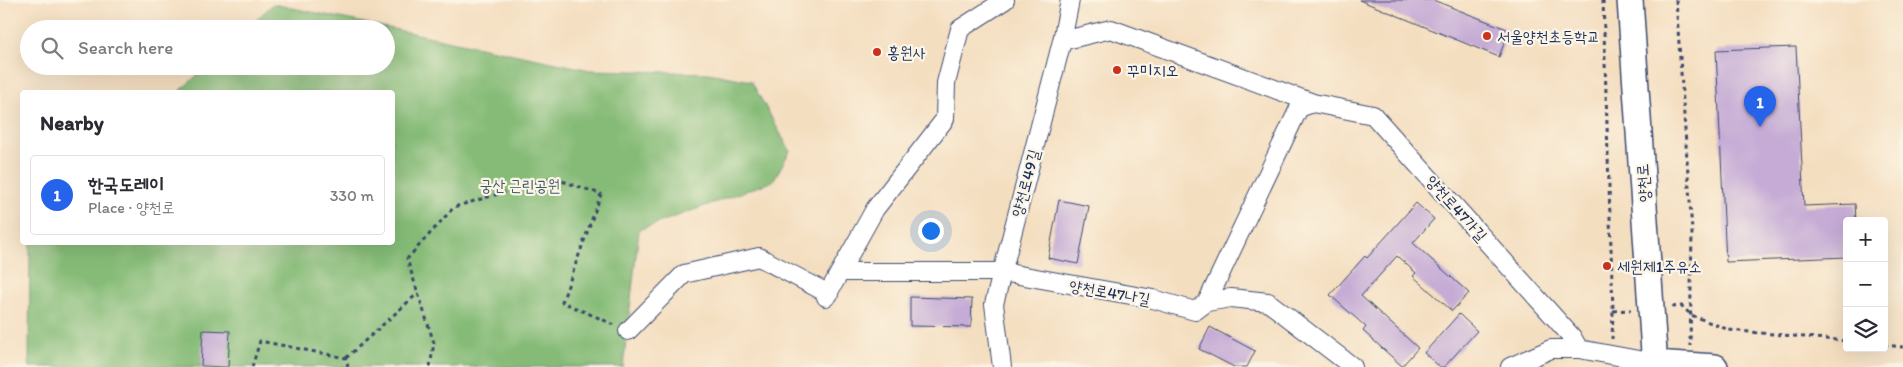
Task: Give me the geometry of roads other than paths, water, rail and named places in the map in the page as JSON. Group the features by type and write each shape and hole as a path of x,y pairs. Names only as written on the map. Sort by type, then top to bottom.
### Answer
{"main road":[{"name":"양천로","path":"1630,0 1655,365"},
{"path":"1655,365 1715,367"}],"street":[{"path":"628,331 684,274 759,257 828,296 875,209 945,119 946,84 960,29 1005,0"},
{"name":"양천로49길","path":"1002,367 994,304 1062,41 1070,0"},
{"name":"양천로47가길","path":"1062,41 1111,29 1313,103 1373,115 1572,337 1579,349"},
{"path":"1207,302 1299,108 1313,103"},
{"name":"양천로47나길","path":"842,272 1002,272 1153,299 1195,311 1207,302 1231,298 1268,302 1353,367"},
{"path":"1510,367 1551,349 1579,349 1655,365"}],"place":[{"name":"서울양천초등학교","path":"1487,36"},
{"name":"홍원사","path":"877,52"},
{"name":"꾸미지오","path":"1117,70"},
{"name":"한국도레이","path":"1760,127"},
{"name":"세원제1주유소","path":"1607,266"}],"park label":[{"name":"궁산 근린공원","path":"520,185"}]}
